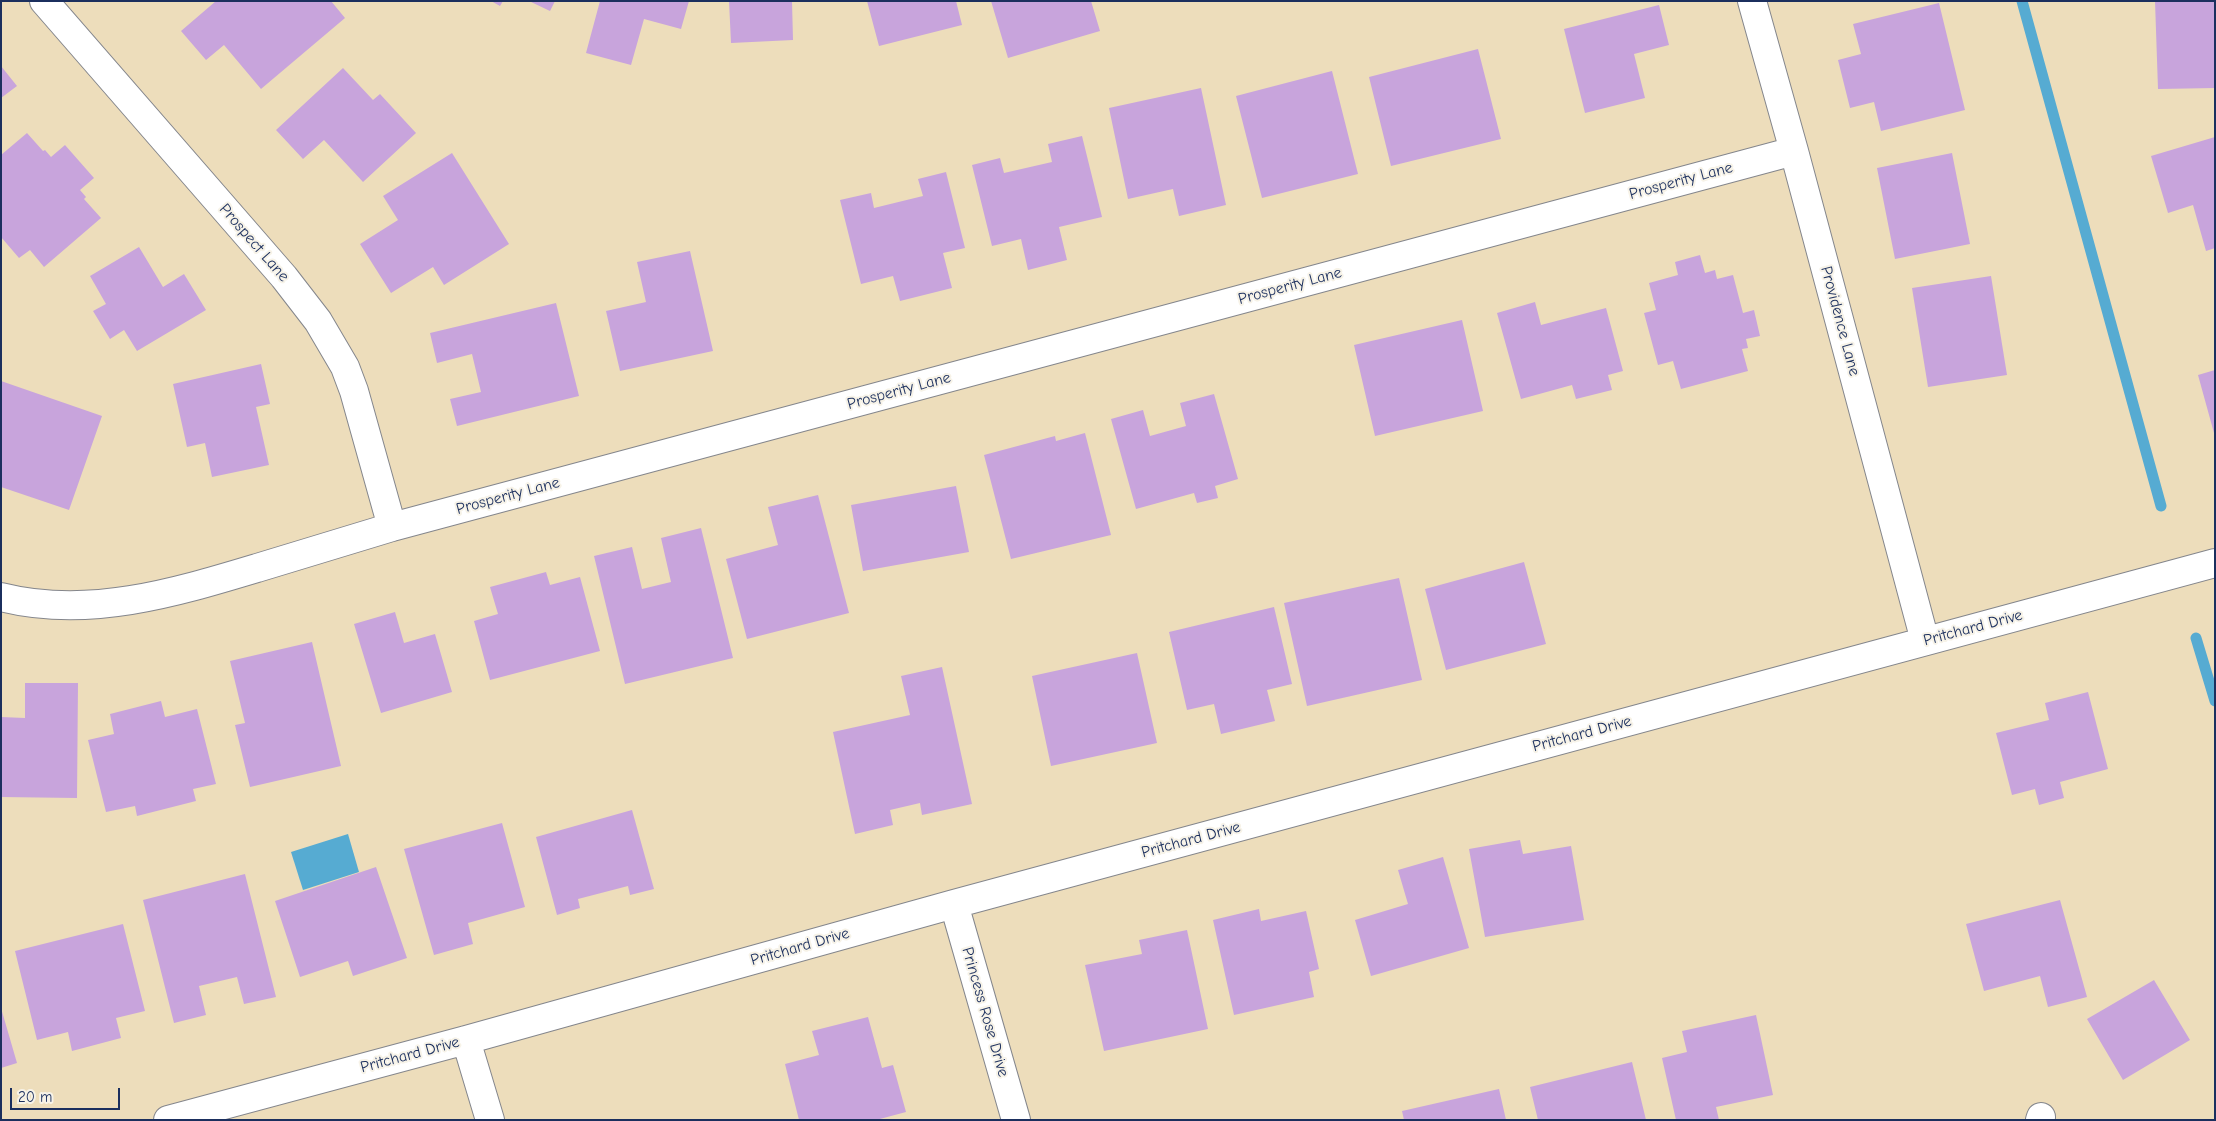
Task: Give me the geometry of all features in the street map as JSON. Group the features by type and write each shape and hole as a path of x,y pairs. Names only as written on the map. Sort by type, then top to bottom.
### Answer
{"street":[{"name":"Prospect Lane","path":"44,1 284,277 318,321 344,367 354,392 392,527"},
{"name":"Providence Lane","path":"1752,1 1925,641"},
{"name":"Prosperity Lane","path":"1,597 34,604 71,606 144,598 186,589 392,527 1794,151"},
{"name":"Pritchard Drive","path":"168,1120 466,1040 954,904 2215,563"},
{"name":"Princess Rose Drive","path":"954,904 1016,1120"},
{"path":"466,1040 490,1120"}],"water":[{"path":"348,834 359,872 303,890 291,852"}],"building":[{"path":"216,1 331,1 345,18 261,89 224,45 206,60 181,31"},
{"path":"491,1 503,1 500,6"},
{"path":"529,1 555,1 550,11"},
{"path":"600,1 689,1 681,29 644,19 631,65 586,53"},
{"path":"729,1 792,1 793,40 731,43"},
{"path":"867,1 956,1 962,25 879,46"},
{"path":"991,1 1091,1 1100,31 1008,58"},
{"path":"2155,1 2215,1 2215,88 2158,89"},
{"path":"1939,3 1965,110 1881,131 1874,102 1850,108 1838,60 1861,54 1853,24"},
{"path":"1659,5 1669,45 1634,54 1645,98 1585,113 1564,29"},
{"path":"1478,49 1501,139 1391,166 1369,77"},
{"path":"1,66 17,86 1,98"},
{"path":"343,68 373,100 380,94 416,133 363,182 324,140 303,159 276,130"},
{"path":"1332,71 1358,174 1262,198 1236,96"},
{"path":"1201,88 1226,205 1179,216 1173,189 1128,199 1109,108"},
{"path":"27,133 51,157 65,145 94,178 80,190 86,197 84,199 101,218 44,267 30,250 19,258 1,237 1,155"},
{"path":"1082,136 1102,217 1059,227 1067,260 1028,270 1021,239 992,246 972,165 1000,158 1004,173 1052,162 1048,144"},
{"path":"2215,137 2215,248 2206,251 2193,205 2168,213 2151,156"},
{"path":"452,153 509,244 444,285 433,267 391,293 360,244 398,220 383,196"},
{"path":"1952,153 1970,244 1895,259 1877,168"},
{"path":"946,172 965,248 943,253 952,288 900,301 893,276 861,284 840,200 871,193 874,208 923,196 918,179"},
{"path":"139,247 163,287 184,274 206,310 137,351 124,330 110,339 93,311 106,304 90,276"},
{"path":"690,251 713,351 620,371 606,311 646,302 637,262"},
{"path":"1700,255 1705,273 1715,270 1717,279 1733,275 1743,313 1754,310 1760,336 1746,339 1748,348 1742,349 1748,371 1681,389 1673,361 1658,365 1644,313 1656,310 1649,283 1678,275 1675,262"},
{"path":"1991,276 2007,375 1928,387 1912,288"},
{"path":"1535,302 1541,325 1606,308 1623,371 1608,375 1612,390 1576,399 1572,385 1521,399 1497,313"},
{"path":"556,303 579,396 457,426 450,399 481,392 472,354 437,363 430,333"},
{"path":"1462,320 1483,411 1375,436 1354,345"},
{"path":"261,364 270,404 256,407 269,465 212,477 205,443 187,447 173,384"},
{"path":"2215,370 2215,433 2214,433 2198,375"},
{"path":"1,381 102,416 69,510 1,487"},
{"path":"1214,394 1238,479 1215,486 1218,498 1197,503 1194,493 1136,509 1111,419 1143,410 1150,436 1186,426 1180,403"},
{"path":"1085,433 1111,535 1011,559 984,455 1055,436 1056,441"},
{"path":"956,486 969,552 863,571 851,505"},
{"path":"818,495 849,613 747,639 726,559 778,545 768,507"},
{"path":"701,528 733,658 625,684 594,556 632,547 642,589 671,582 661,538"},
{"path":"1524,562 1546,644 1446,670 1425,589"},
{"path":"546,572 550,585 580,577 600,651 490,680 474,621 498,614 490,587"},
{"path":"1399,578 1422,680 1307,706 1284,603"},
{"path":"1274,607 1292,684 1267,690 1275,721 1221,734 1214,704 1187,710 1169,632"},
{"path":"395,612 404,643 435,634 452,692 381,713 354,624"},
{"path":"312,642 341,766 250,787 235,725 245,723 230,661"},
{"path":"1137,653 1157,743 1051,766 1032,676"},
{"path":"942,667 972,804 922,815 920,803 890,810 893,825 855,834 833,732 910,715 901,676"},
{"path":"25,683 78,683 77,798 1,797 1,717 25,718"},
{"path":"2088,692 2108,769 2060,782 2064,798 2039,805 2035,789 2012,795 1996,733 2049,720 2045,703"},
{"path":"161,701 165,717 197,709 216,784 193,789 196,801 137,816 135,806 106,812 88,740 114,734 110,714"},
{"path":"632,810 654,889 630,895 628,886 578,899 580,908 557,915 536,837"},
{"path":"502,823 525,907 468,923 473,944 434,955 404,849"},
{"path":"1520,840 1523,854 1571,846 1584,920 1485,937 1469,849"},
{"path":"1443,857 1469,948 1371,976 1355,920 1408,904 1398,870"},
{"path":"376,867 407,958 353,976 348,961 300,977 275,901"},
{"path":"245,874 276,997 244,1004 237,977 199,986 206,1015 174,1023 143,900"},
{"path":"2060,900 2087,997 2048,1007 2040,976 1984,991 1966,924"},
{"path":"1259,909 1261,921 1306,911 1319,969 1309,972 1314,997 1234,1015 1213,920"},
{"path":"123,924 145,1011 116,1018 121,1038 72,1051 68,1032 37,1040 15,951"},
{"path":"1187,930 1208,1029 1104,1051 1085,965 1142,954 1139,940"},
{"path":"2154,980 2190,1040 2123,1080 2087,1019"},
{"path":"1,1008 17,1063 1,1068"},
{"path":"1756,1015 1773,1095 1716,1107 1719,1120 1676,1120 1662,1058 1687,1052 1682,1031"},
{"path":"868,1017 882,1068 893,1065 906,1112 876,1120 799,1120 785,1064 819,1055 812,1031"},
{"path":"1632,1062 1646,1120 1538,1120 1530,1087"},
{"path":"1499,1089 1506,1120 1404,1120 1402,1111"}],"waterway":[{"path":"2022,1 2161,506"},
{"path":"2196,638 2215,701"}]}
